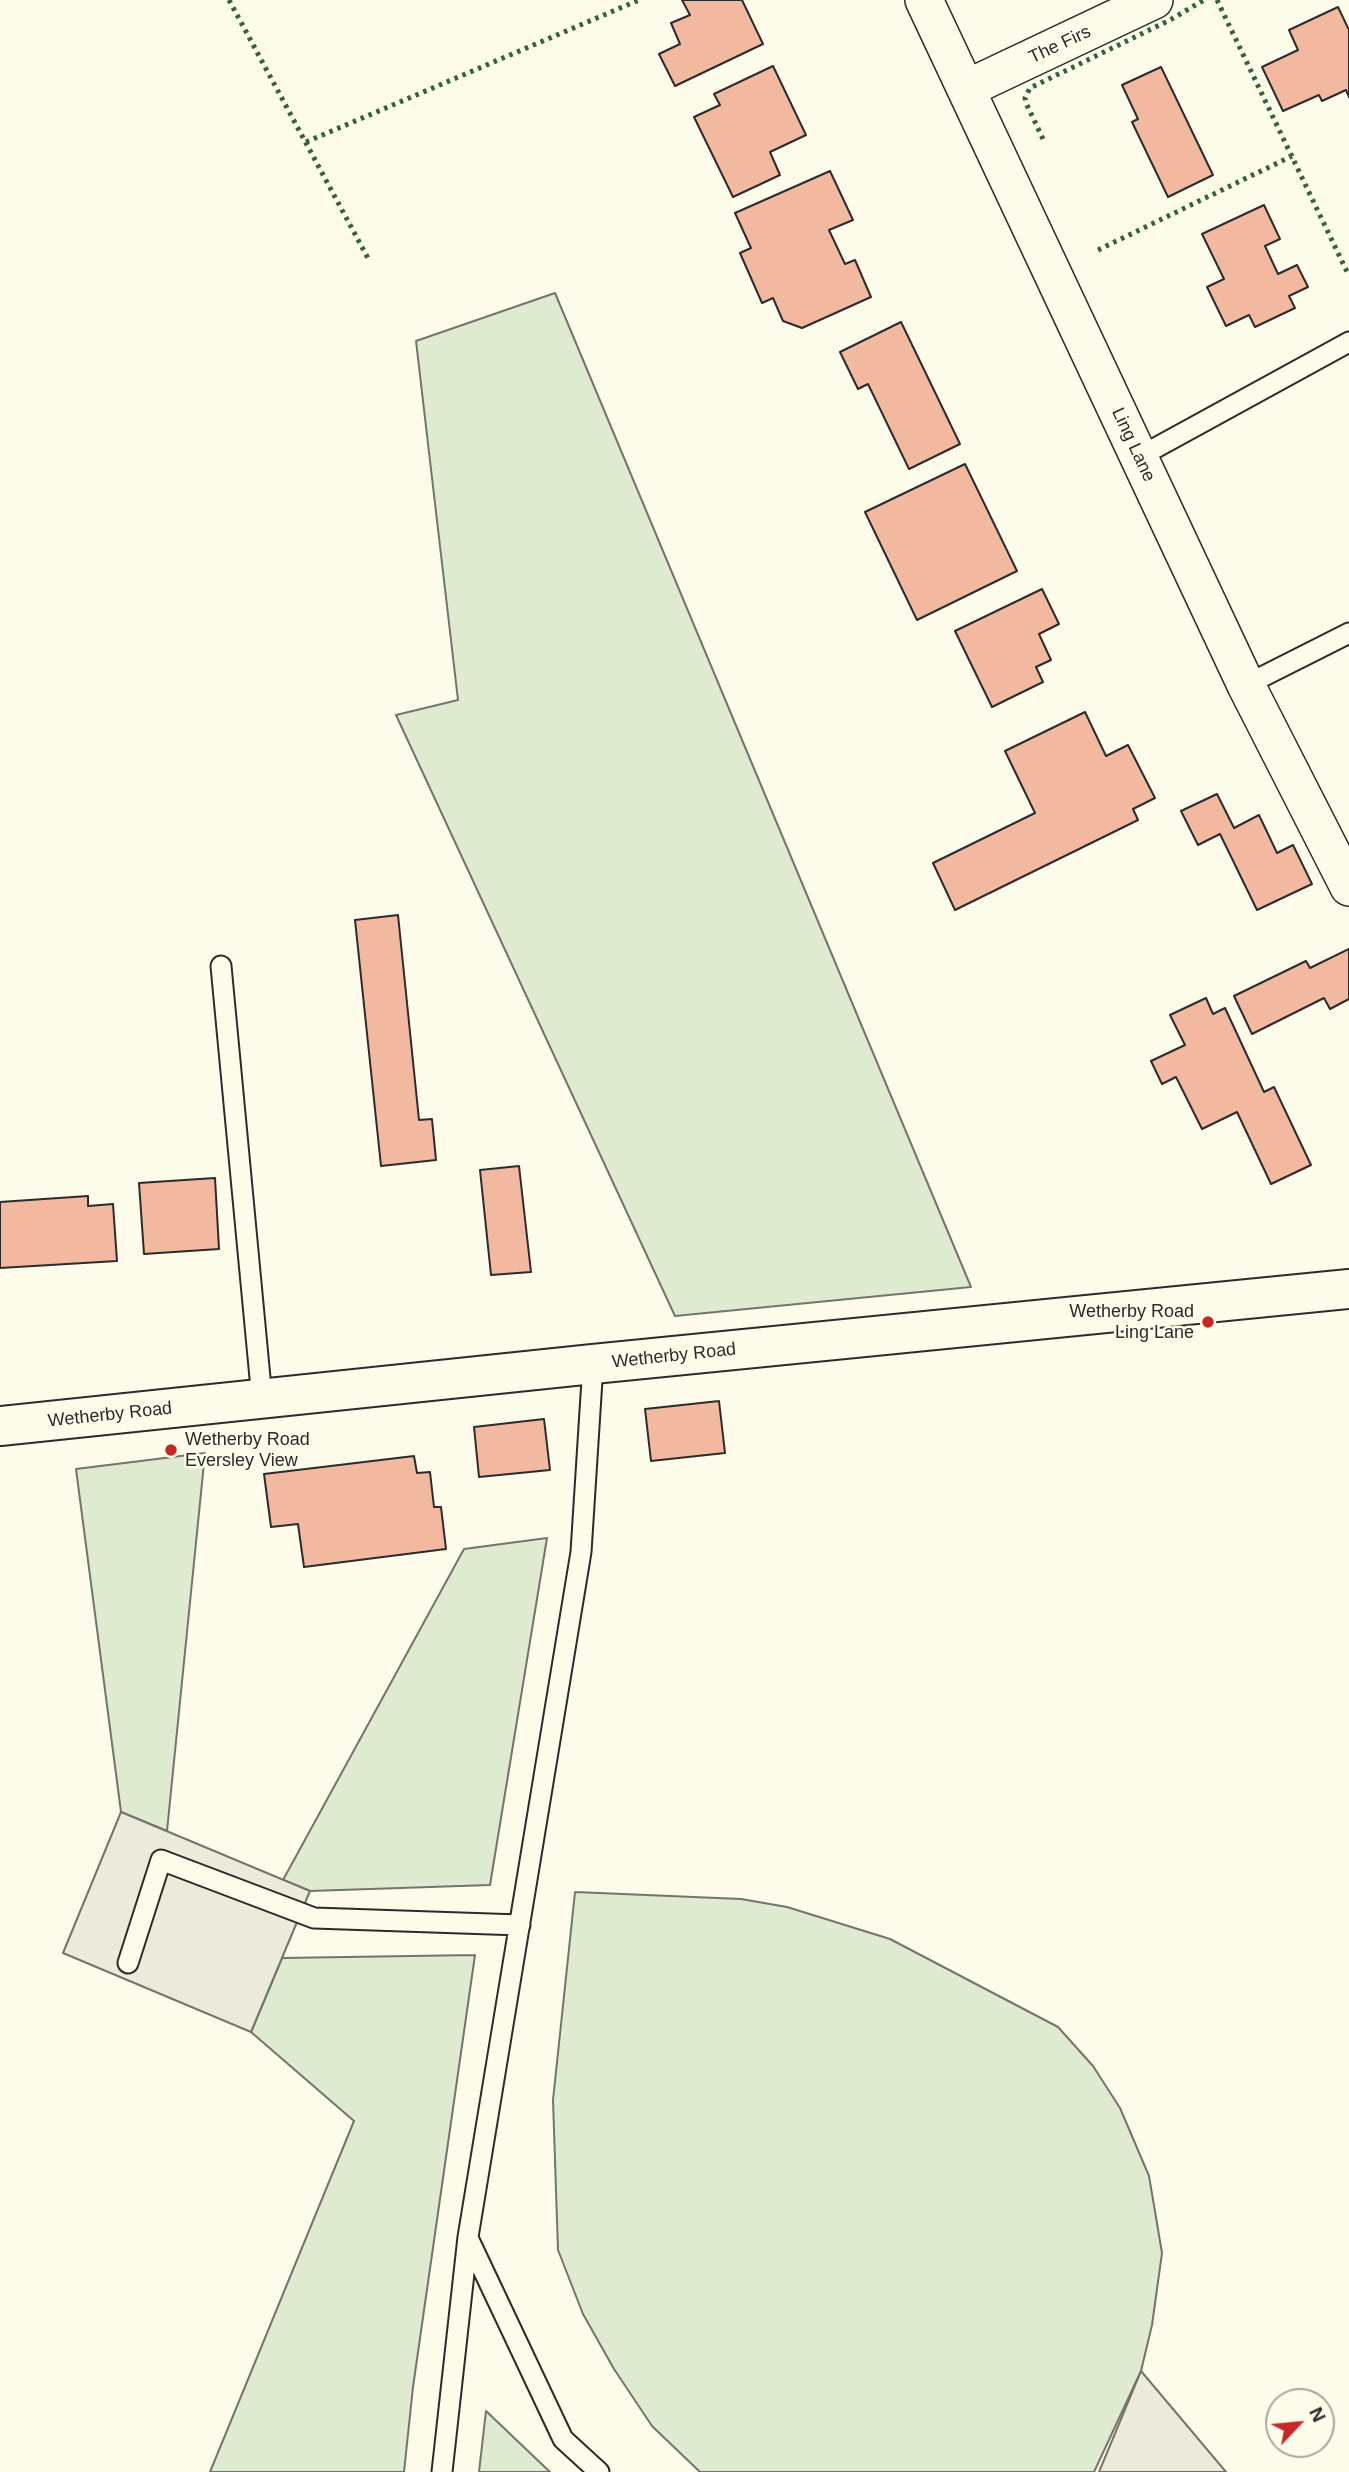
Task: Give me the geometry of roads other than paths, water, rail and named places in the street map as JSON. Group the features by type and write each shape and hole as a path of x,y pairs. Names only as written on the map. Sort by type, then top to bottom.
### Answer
{"main road":[{"name":"Wetherby Road","path":"0,1426 1349,1289"}],"street":[{"name":"Ling Lane","path":"925,0 1246,685 1349,887"},
{"name":"The Firs","path":"966,89 1154,0"}],"lane":[{"path":"1139,457 1349,342"},
{"path":"1246,685 1349,633"},
{"path":"221,966 262,1399"},
{"path":"442,2472 468,2237 582,1552 593,1364"},
{"path":"128,1963 161,1860 314,1918 520,1925"},
{"path":"468,2237 564,2439 599,2472"}],"place":[{"name":"Wetherby Road Ling Lane","path":"1208,1322"},
{"name":"Wetherby Road Eversley View","path":"171,1450"}]}
